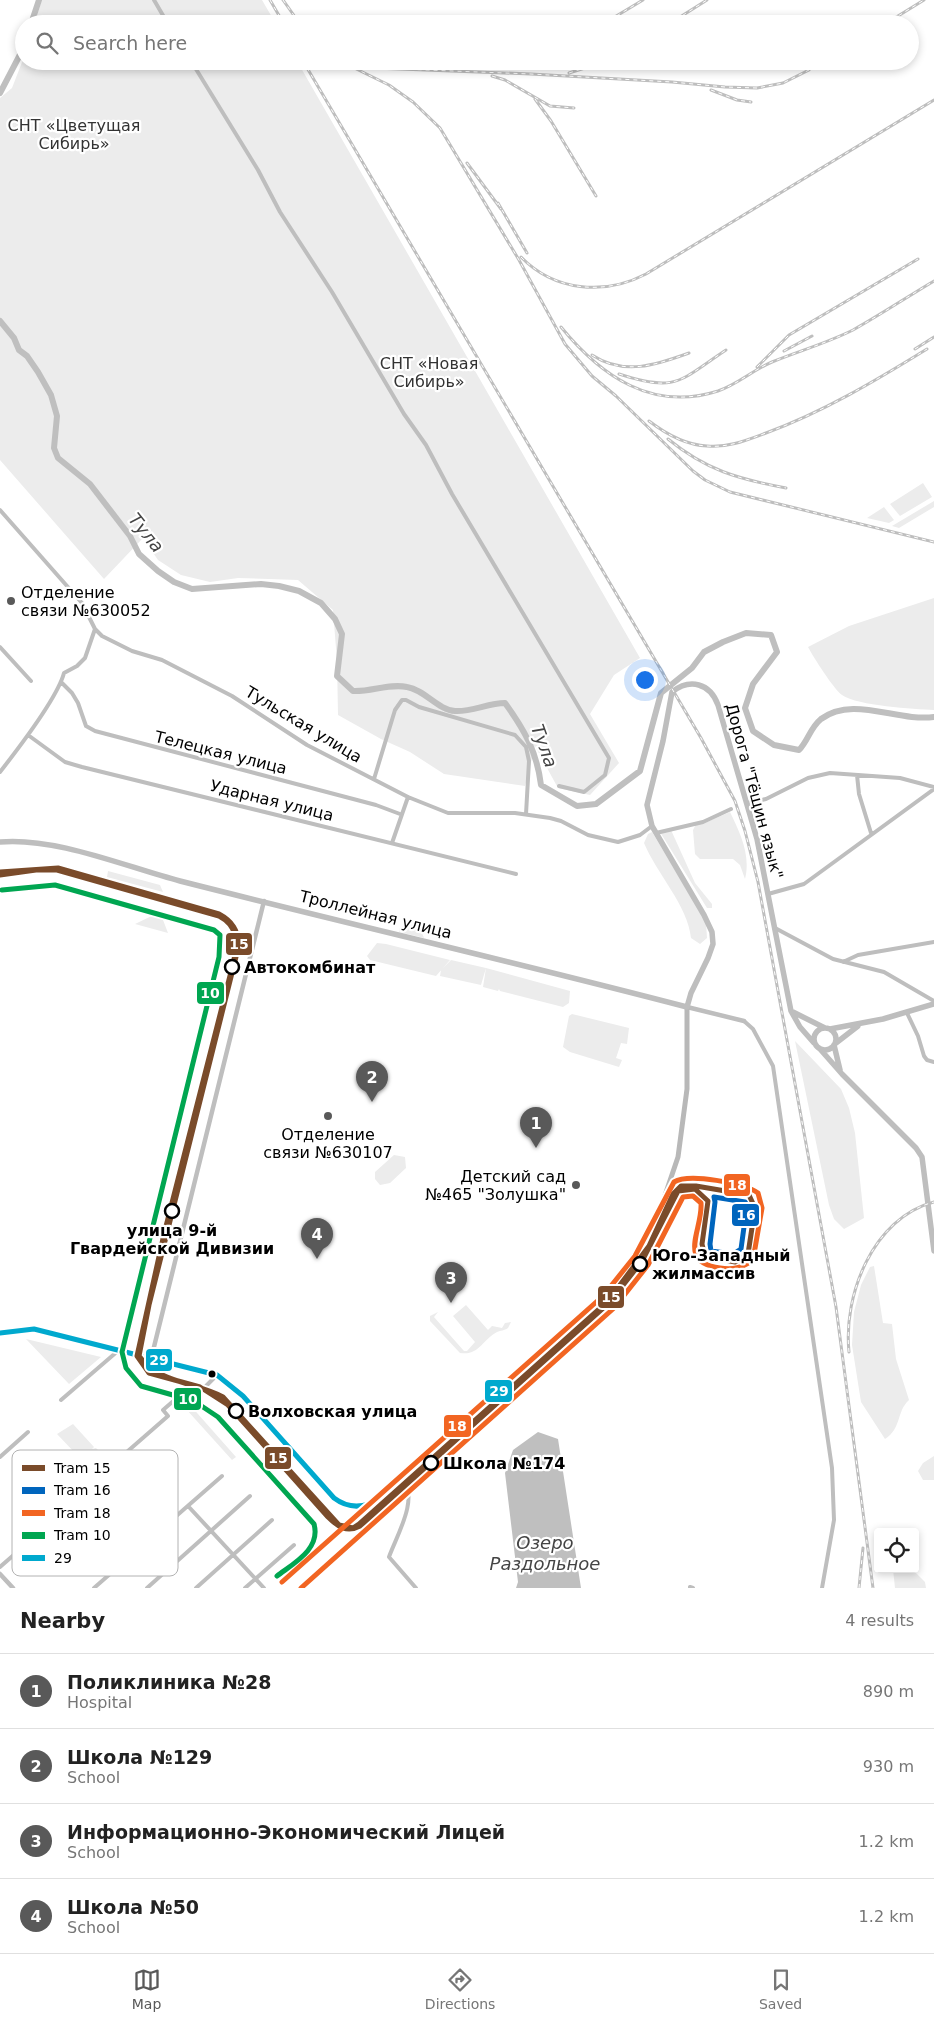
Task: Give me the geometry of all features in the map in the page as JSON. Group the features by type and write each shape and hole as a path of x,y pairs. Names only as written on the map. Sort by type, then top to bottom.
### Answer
{"main road":[{"name":"Дорога \"Тёщин язык\"","path":"687,1007 690,993 713,944 712,932 652,826 648,800 663,741 670,698 672,692 686,684 706,686 716,699 747,803 768,894 791,1010 800,1027 814,1043"},
{"name":"Троллейная улица","path":"0,842 26,842 51,846 687,1007"},
{"path":"934,1002 906,1012 860,1024 828,1028 816,1032 814,1043 842,1074 916,1148 922,1157 934,1251"},
{"path":"0,1333 34,1329 217,1375 243,1396 339,1502 350,1507 373,1503 382,1498 617,1284 641,1251 659,1214 678,1157 687,1089 687,1007"},
{"path":"791,1010 807,1021 828,1028 836,1038 835,1044 842,1074"},
{"path":"820,1050 826,1050 860,1024"}],"street":[{"path":"154,0 163,15"},
{"path":"197,70 258,170 280,212 426,446 452,494 609,758 605,775 584,792 559,786"},
{"name":"Тульская улица","path":"0,510 82,603 95,629 118,645 162,660 232,696 307,744 408,797 448,813 526,814 561,821 588,835 618,842 640,835 652,826"},
{"path":"0,772 28,735 62,683 64,673 77,666 85,658 95,629"},
{"path":"0,647 31,680"},
{"name":"Телецкая улица","path":"62,683 72,693 78,703 86,726 95,731 376,805 400,814"},
{"path":"374,779 395,710 402,700 406,700 418,707 515,734 526,747 529,761 526,814"},
{"name":"Ударная улица","path":"28,735 65,762 516,874"},
{"path":"747,803 779,794 820,774 842,773 905,779 934,788"},
{"path":"857,775 859,794 871,833"},
{"path":"768,894 804,884 934,788"},
{"path":"392,843 400,814 408,797"},
{"path":"656,833 703,822 731,809"},
{"path":"150,1359 264,901"},
{"path":"775,928 833,959 884,972 934,1002"},
{"path":"844,962 858,955 934,942"},
{"name":"Троллейная улица","path":"687,1007 744,1021"},
{"path":"906,1012 918,1036 924,1056 927,1060 934,1062"},
{"path":"744,1021 753,1030 773,1066 832,1468 834,1520 822,1588"},
{"path":"61,1400 119,1350"},
{"path":"129,1450 168,1416 163,1410 186,1390 191,1389 198,1394 217,1375"},
{"path":"0,1456 28,1432"},
{"path":"178,1515 222,1476"},
{"path":"402,1479 410,1496 408,1508 389,1557 416,1588"},
{"path":"178,1561 250,1496"},
{"path":"188,1506 264,1588"},
{"path":"196,1588 272,1520"},
{"path":"245,1588 294,1545"},
{"path":"0,1567 12,1557"},
{"path":"0,1574 13,1588"},
{"path":"94,1588 108,1576"},
{"path":"147,1588 161,1576"}],"green space":[{"path":"42,0 262,0 271,15 37,15"},
{"path":"19,70 302,70 640,658 614,675 590,714 619,763 590,795 558,788 535,746 525,786 444,774 410,752 381,739 338,715 337,661 333,610 298,580 238,578 210,582 181,575 158,560 143,538 104,579 0,460 0,98 12,88"},
{"path":"923,483 932,497 900,516 890,504"},
{"path":"934,501 934,507 899,528 892,526"},
{"path":"884,507 894,520 889,523 867,518"},
{"path":"934,598 934,710 900,708 860,702 842,695 829,680 808,647 849,626"},
{"path":"730,812 744,844 747,861 745,879 740,865 733,859 700,859 695,854 693,830 696,824 705,823"},
{"path":"671,830 695,883 712,904 712,908 707,908 660,832"},
{"path":"652,832 706,922 707,938 700,944 691,938 684,914 644,843 648,834"},
{"path":"108,871 160,885 163,892 107,877"},
{"path":"160,912 168,933 135,924"},
{"path":"406,923 420,927 424,938 399,932 399,929"},
{"path":"377,943 450,960 436,976 370,960 367,956"},
{"path":"451,960 486,968 481,985 440,976 441,970"},
{"path":"486,968 570,991 569,1003 563,1007 500,991 499,989 498,991 483,987"},
{"path":"572,1014 629,1028 627,1044 621,1043 616,1058 622,1060 619,1067 570,1052 563,1047 569,1016"},
{"path":"795,1041 841,1089 849,1108 855,1133 864,1218 844,1229 834,1219 829,1205"},
{"path":"394,1155 405,1157 406,1168 390,1183 380,1185 375,1179 375,1172"},
{"path":"874,1266 883,1323 892,1324 896,1359 909,1400 902,1410 894,1430 885,1439 861,1402 852,1345 854,1312 861,1285 870,1267"},
{"path":"466,1305 488,1330 492,1326 502,1328 505,1323 511,1322 508,1328 492,1335 476,1350 460,1353 430,1321 430,1316 438,1312 434,1317 464,1351 467,1351 475,1342 453,1316"},
{"path":"26,1339 101,1357 69,1384"},
{"path":"190,1405 236,1457 232,1460 186,1409"},
{"path":"73,1424 94,1447 92,1449 96,1448 98,1450 72,1450 57,1434"},
{"path":"934,1456 934,1480 923,1480 918,1471 923,1463"},
{"path":"893,1573 916,1573 925,1582 926,1588 895,1588"}],"water":[{"name":"Озеро Раздольное","path":"538,1432 558,1439 581,1588 516,1588 518,1582 505,1473 513,1450"}],"waterway":[{"path":"34,15 39,0"},
{"path":"0,93 15,64"},
{"name":"Тула","path":"0,321 14,338 19,350 27,356 51,395 57,416 54,448 58,458 90,484 130,536 139,554 158,571 174,582 192,589 261,584 299,591 321,603 335,619 342,634 337,676 353,691 394,686 407,687 420,692 443,707 455,711 505,703 529,741 541,785 577,806 596,804 640,771 661,693 692,668 704,652 746,633 771,635 777,652 753,684 745,708 753,731 774,745 799,750 814,726 821,719 834,712 847,709 861,709 920,718 934,717"}],"tram line":[{"name":"15","path":"0,872 58,868 219,914 231,923 236,930 239,945 149,1305 139,1356 156,1372 167,1377 178,1381 201,1388 212,1392 223,1397 339,1525 353,1528 359,1524 608,1301 649,1246 673,1194 681,1186 696,1186 749,1195 755,1208 748,1254 735,1262 705,1256 702,1244 708,1201 695,1189 678,1191 642,1261 609,1303 360,1526 351,1529 347,1529 335,1524 228,1405 200,1387 149,1373 137,1356 164,1234 234,960 236,940 233,929 230,924 219,916 57,870 36,870 0,875"},
{"name":"10","path":"2,890 55,885 214,930 220,935 219,957 122,1352 126,1368 141,1386 194,1401 218,1417 314,1524 314,1541 310,1548 277,1576"},
{"name":"18","path":"282,1582 603,1296 635,1256 674,1182 681,1179 716,1180 751,1189 758,1193 762,1208 753,1260 741,1267 729,1269 707,1265 699,1259 695,1252 695,1243 701,1203 693,1196 683,1197 648,1265 614,1308 301,1588"},
{"path":"703,1240 707,1251 727,1257 737,1257 746,1244 752,1205 744,1196 724,1192"},
{"path":"706,1220 714,1202 725,1194 730,1193"},
{"name":"16","path":"714,1197 745,1202 747,1205 741,1249 733,1254 711,1251 714,1197"}],"railway":[{"path":"270,0 279,15"},
{"path":"283,0 294,15"},
{"path":"618,15 643,0"},
{"path":"683,15 707,0"},
{"path":"900,15 924,0"},
{"path":"308,70 701,738 735,801 758,882 836,1307 873,1588"},
{"path":"358,70 389,85 413,102 440,128 519,260 565,344 592,376 616,396 693,471 705,480 730,492 934,542"},
{"path":"426,70 531,74 757,88 783,83 809,70"},
{"path":"569,73 578,70"},
{"path":"492,76 505,80 550,106 574,108"},
{"path":"711,90 737,100 751,102"},
{"path":"535,99 551,121 596,196"},
{"path":"521,257 534,268 564,283 597,287 630,281 646,274 934,100"},
{"path":"467,163 501,209"},
{"path":"498,203 527,253"},
{"path":"757,367 789,335 918,259"},
{"path":"561,327 593,361 630,385 650,393 671,397 694,396 718,391 772,362 853,330 934,281"},
{"path":"784,351 812,336"},
{"path":"915,349 934,337"},
{"path":"649,421 669,434 691,444 722,446 737,443 808,416 868,384 927,349"},
{"path":"619,374 654,383 677,381 698,370 726,350"},
{"path":"592,355 604,361 628,367 652,364 689,353"},
{"path":"668,439 682,450 723,472 786,488"},
{"path":"849,1352 848,1330 851,1307 857,1284 866,1262 879,1241 894,1224 913,1211 934,1202"},
{"path":"859,1588 863,1548"}],"transit line":[{"name":"29","path":"0,1333 34,1329 217,1375 243,1396 334,1498 340,1502 358,1506 376,1501 382,1497 617,1284 641,1251"}],"place":[{"name":"Отделение связи №630052","path":"11,601"},
{"name":"Автокомбинат","path":"232,967"},
{"name":"Школа №129","path":"372,1102"},
{"name":"Отделение связи №630107","path":"328,1116"},
{"name":"Поликлиника №28","path":"536,1148"},
{"name":"Детский сад №465 \"Золушка\"","path":"576,1185"},
{"name":"улица 9-й Гвардейской Дивизии","path":"172,1211"},
{"name":"Школа №50","path":"317,1259"},
{"name":"Юго-Западный жилмассив","path":"640,1264"},
{"name":"Информационно-Экономический Лицей","path":"451,1303"},
{"name":"Волховская улица","path":"236,1411"},
{"name":"Школа №174","path":"431,1463"}],"park label":[{"name":"СНТ «Цветущая Сибирь»","path":"74,134"},
{"name":"СНТ «Новая Сибирь»","path":"429,372"}]}
